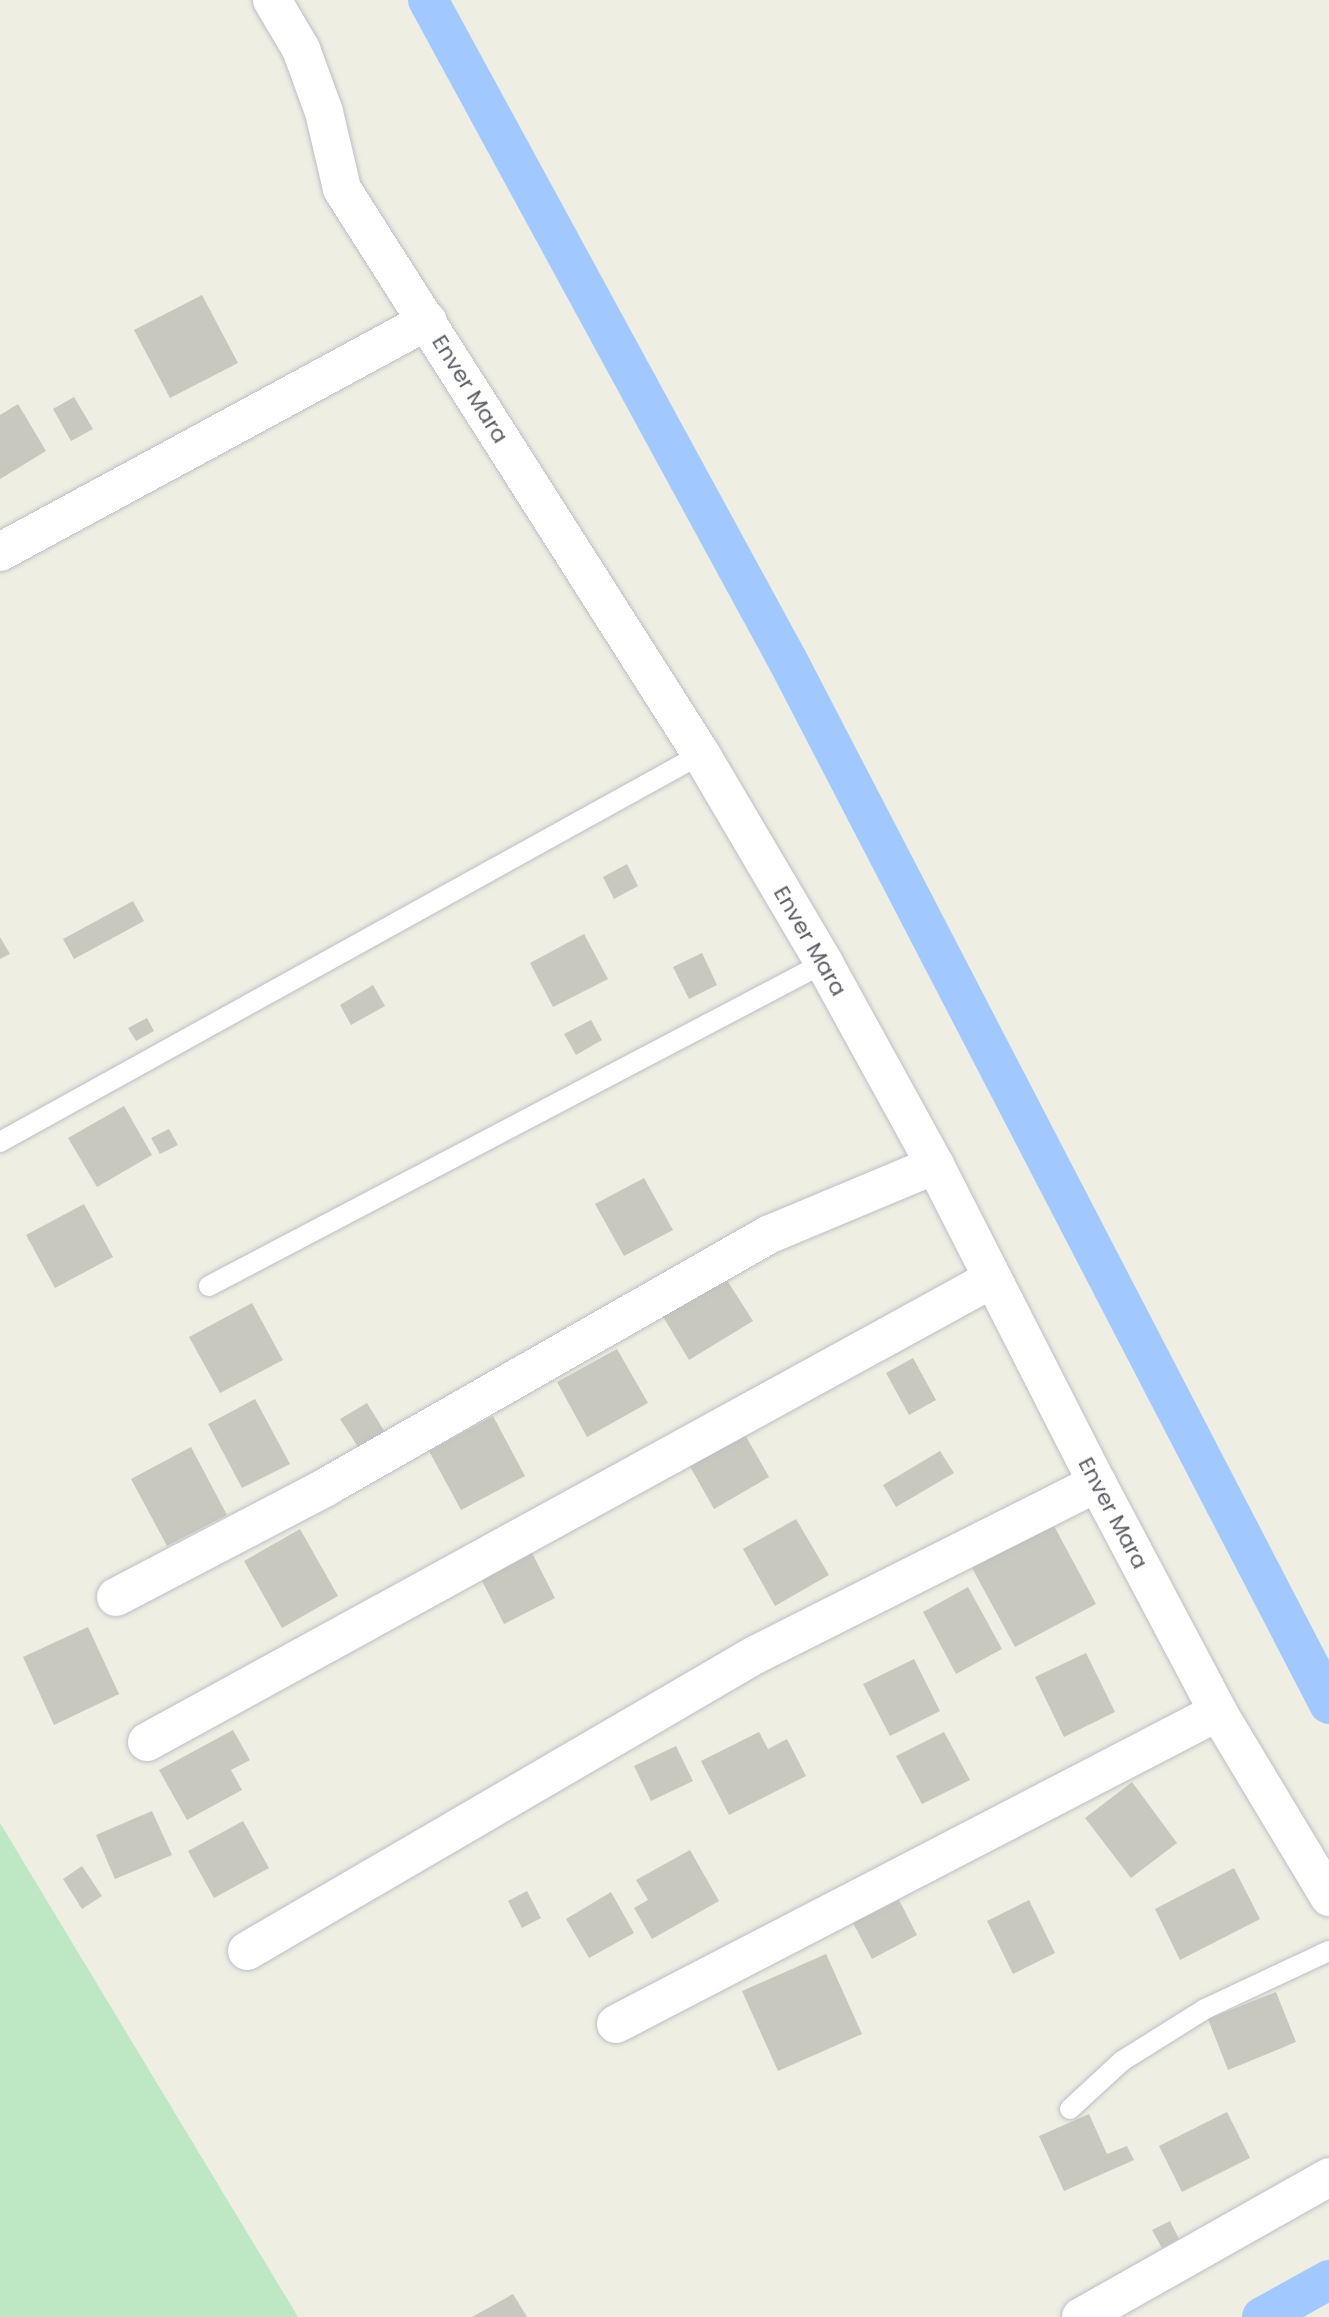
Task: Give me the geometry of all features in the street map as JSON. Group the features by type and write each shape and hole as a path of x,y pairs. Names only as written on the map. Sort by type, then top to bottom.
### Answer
{"street":[{"name":"Enver Mara","path":"272,0 301,49 324,112 342,189 701,754 824,963 935,1165 1218,1712 1329,1897"},
{"path":"0,552 428,321"},
{"path":"116,1597 326,1487 768,1235 935,1165"},
{"path":"147,1742 992,1279"},
{"path":"247,1951 755,1655 1097,1483"},
{"path":"616,2024 1218,1712"},
{"path":"1081,2317 1329,2177"}],"lane":[{"path":"0,1142 701,754"},
{"path":"209,1286 824,963"},
{"path":"1070,2109 1122,2061 1205,2009 1329,1951"}],"green space":[{"path":"0,1823 298,2317 0,2317"}],"building":[{"path":"202,295 238,363 170,398 134,330"},
{"path":"74,397 93,429 71,441 53,409"},
{"path":"18,404 46,451 0,479 0,415"},
{"path":"627,864 638,886 614,899 603,877"},
{"path":"133,901 144,921 74,959 63,939"},
{"path":"584,934 608,979 553,1007 530,963"},
{"path":"0,937 10,954 0,959"},
{"path":"702,953 717,985 689,999 673,967"},
{"path":"373,985 385,1006 351,1025 340,1005"},
{"path":"147,1018 154,1031 136,1041 128,1028"},
{"path":"591,1020 602,1040 576,1055 564,1034"},
{"path":"124,1106 152,1155 97,1187 68,1138"},
{"path":"169,1129 178,1145 160,1154 151,1138"},
{"path":"644,1178 673,1230 624,1256 595,1204"},
{"path":"84,1204 113,1257 55,1288 26,1235"},
{"path":"725,1277 753,1321 689,1360 662,1315"},
{"path":"252,1303 283,1360 220,1393 189,1337"},
{"path":"617,1349 648,1403 587,1437 557,1382"},
{"path":"913,1358 936,1400 909,1415 886,1373"},
{"path":"255,1399 290,1464 242,1488 208,1424"},
{"path":"367,1403 388,1437 362,1453 340,1419"},
{"path":"493,1416 525,1476 461,1510 429,1451"},
{"path":"743,1431 769,1477 714,1509 688,1463"},
{"path":"191,1447 227,1515 167,1546 131,1479"},
{"path":"940,1451 954,1473 896,1507 883,1485"},
{"path":"796,1519 829,1575 775,1606 743,1549"},
{"path":"1053,1524 1096,1604 1015,1647 972,1568"},
{"path":"300,1529 338,1596 282,1628 244,1561"},
{"path":"530,1549 555,1598 504,1624 479,1575"},
{"path":"968,1587 1002,1649 956,1674 923,1612"},
{"path":"88,1627 119,1694 54,1725 23,1657"},
{"path":"1086,1653 1115,1712 1064,1737 1035,1677"},
{"path":"914,1659 940,1711 890,1736 863,1684"},
{"path":"233,1730 250,1760 231,1770 242,1790 187,1820 159,1770"},
{"path":"759,1732 768,1749 787,1739 806,1776 729,1815 701,1761"},
{"path":"944,1732 970,1780 922,1804 896,1756"},
{"path":"676,1746 693,1781 651,1801 634,1766"},
{"path":"1132,1782 1177,1843 1131,1878 1085,1818"},
{"path":"152,1811 172,1855 115,1879 96,1835"},
{"path":"243,1821 269,1868 214,1898 188,1851"},
{"path":"690,1850 719,1901 652,1939 634,1908 648,1900 636,1880"},
{"path":"82,1866 102,1896 82,1909 63,1879"},
{"path":"1234,1868 1260,1919 1180,1960 1155,1909"},
{"path":"527,1891 541,1918 522,1928 508,1901"},
{"path":"611,1892 634,1933 589,1958 566,1919"},
{"path":"899,1900 917,1935 872,1959 853,1923"},
{"path":"1029,1900 1055,1953 1013,1974 987,1921"},
{"path":"826,1954 862,2034 778,2071 742,1991"},
{"path":"1276,1992 1296,2042 1228,2070 1208,2019"},
{"path":"1227,2112 1250,2158 1182,2192 1159,2146"},
{"path":"1089,2114 1107,2154 1127,2146 1134,2160 1064,2191 1039,2136"},
{"path":"1170,2221 1179,2239 1162,2248 1152,2230"},
{"path":"513,2294 527,2317 472,2317"}],"waterway":[{"path":"428,0 788,661 1329,1704"},
{"path":"1262,2317 1329,2280"}]}
